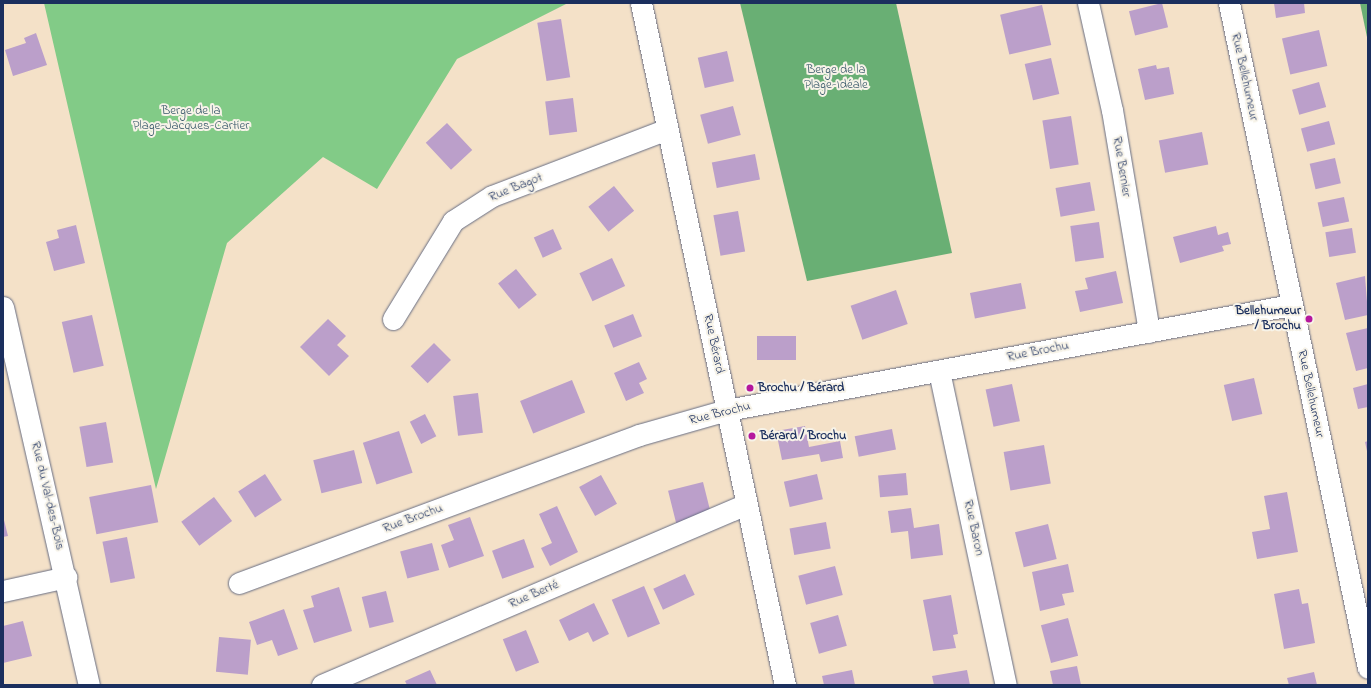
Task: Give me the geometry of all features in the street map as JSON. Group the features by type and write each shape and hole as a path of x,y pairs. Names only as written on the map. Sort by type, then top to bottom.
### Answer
{"street":[{"name":"Rue Bérard","path":"641,3 784,685"},
{"name":"Rue Bernier","path":"1088,3 1112,110 1148,332"},
{"name":"Rue Bellehumeur","path":"1229,3 1368,668"},
{"name":"Rue Bagot","path":"393,319 453,221 492,196 668,129"},
{"name":"Rue Brochu","path":"239,584 638,435 727,410 1291,305"},
{"name":"Rue du Val-des-Bois","path":"3,306 6,334 66,577 90,685"},
{"name":"Rue Baron","path":"939,370 1006,685"},
{"name":"Rue Berté","path":"322,685 746,504"},
{"path":"3,591 66,577"}],"green space":[{"name":"Berge de la Plage-Jacques-Cartier","path":"44,3 568,3 457,59 377,189 323,157 227,243 156,489"},
{"name":"Berge de la Plage-Idéale","path":"740,3 896,3 952,253 807,281"},
{"path":"1360,3 1368,3 1368,42"}],"building":[{"path":"1162,3 1168,27 1135,35 1129,11"},
{"path":"1274,3 1304,3 1305,13 1276,18"},
{"path":"1042,5 1051,45 1009,55 1000,15"},
{"path":"561,19 570,77 547,81 537,23"},
{"path":"1319,30 1327,66 1290,75 1282,39"},
{"path":"36,33 47,65 13,76 5,50 26,43 24,38"},
{"path":"727,51 734,81 705,88 698,58"},
{"path":"1051,58 1059,94 1033,100 1025,64"},
{"path":"1156,65 1157,69 1169,67 1174,94 1145,100 1138,69"},
{"path":"1319,82 1326,107 1299,115 1292,90"},
{"path":"573,98 577,132 549,135 545,101"},
{"path":"733,106 741,135 708,144 700,115"},
{"path":"1071,116 1079,164 1050,169 1042,121"},
{"path":"1329,121 1335,144 1307,152 1301,129"},
{"path":"447,123 472,150 451,170 426,143"},
{"path":"1202,132 1208,164 1165,173 1159,140"},
{"path":"755,154 760,180 717,188 712,162"},
{"path":"1335,158 1341,183 1316,189 1310,164"},
{"path":"1090,182 1095,211 1061,217 1056,188"},
{"path":"614,186 634,211 608,232 588,207"},
{"path":"1344,197 1349,221 1323,227 1318,203"},
{"path":"738,211 745,251 720,256 713,215"},
{"path":"1099,222 1104,258 1075,262 1070,226"},
{"path":"76,225 85,263 54,271 46,242 59,238 57,230"},
{"path":"1216,226 1218,235 1228,232 1231,244 1222,246 1224,251 1180,263 1173,237"},
{"path":"1352,228 1356,253 1329,257 1325,232"},
{"path":"553,229 562,249 543,258 534,238"},
{"path":"612,258 625,286 592,301 579,273"},
{"path":"516,269 537,295 519,309 498,283"},
{"path":"1116,271 1123,303 1080,312 1075,291 1088,289 1085,278"},
{"path":"1365,276 1368,315 1345,320 1336,283"},
{"path":"1021,283 1026,309 975,318 970,293"},
{"path":"896,290 908,324 862,340 851,306"},
{"path":"633,314 642,336 613,348 604,326"},
{"path":"92,315 104,366 73,373 62,322"},
{"path":"328,319 346,336 337,345 349,356 329,376 300,347"},
{"path":"1368,328 1368,368 1356,371 1346,333"},
{"path":"757,336 796,336 796,360 757,360"},
{"path":"434,343 451,360 428,383 411,366"},
{"path":"639,362 647,379 639,383 644,393 626,401 614,373"},
{"path":"1254,378 1262,414 1232,421 1224,385"},
{"path":"572,380 585,412 533,433 520,401"},
{"path":"1012,384 1020,421 993,427 986,390"},
{"path":"1368,384 1368,407 1358,409 1353,388"},
{"path":"478,393 483,433 458,436 453,396"},
{"path":"425,414 436,436 421,444 410,422"},
{"path":"106,422 113,462 87,467 79,427"},
{"path":"805,426 809,447 840,441 843,458 821,462 819,454 782,460 776,431"},
{"path":"892,429 896,450 859,457 855,436"},
{"path":"399,431 413,473 376,485 363,443"},
{"path":"1368,441 1368,451 1367,451 1365,442"},
{"path":"1044,445 1051,483 1010,491 1004,452"},
{"path":"354,450 362,483 321,493 313,460"},
{"path":"906,473 908,495 880,497 878,475"},
{"path":"265,474 282,500 255,517 238,491"},
{"path":"817,474 823,499 790,507 784,482"},
{"path":"601,475 617,504 595,516 579,487"},
{"path":"703,482 711,515 676,524 668,491"},
{"path":"151,485 158,522 96,534 89,497"},
{"path":"1287,492 1298,552 1257,559 1252,532 1270,529 1264,496"},
{"path":"214,497 232,521 199,546 181,522"},
{"path":"557,506 578,552 550,566 541,548 552,543 539,514"},
{"path":"911,508 914,528 939,524 943,555 911,559 908,531 891,533 888,511"},
{"path":"3,516 8,536 3,537"},
{"path":"470,517 484,556 449,568 441,545 454,540 448,525"},
{"path":"826,522 831,549 794,555 790,528"},
{"path":"1048,524 1057,559 1024,567 1015,532"},
{"path":"127,537 135,578 110,583 102,542"},
{"path":"524,539 534,567 502,579 492,551"},
{"path":"432,543 439,570 407,579 400,552"},
{"path":"1068,564 1074,592 1062,594 1065,605 1040,611 1032,572"},
{"path":"835,566 843,595 806,605 798,576"},
{"path":"685,574 695,595 663,610 653,589"},
{"path":"644,586 660,624 628,637 612,600"},
{"path":"339,587 352,631 314,643 303,610 314,607 311,596"},
{"path":"1299,589 1302,604 1308,603 1315,643 1284,649 1274,594"},
{"path":"386,591 394,622 369,628 362,597"},
{"path":"951,595 958,634 953,635 956,648 933,651 923,600"},
{"path":"594,603 609,634 593,642 588,632 569,641 559,620"},
{"path":"284,609 298,649 278,656 272,640 257,645 249,622"},
{"path":"838,615 847,646 819,654 810,623"},
{"path":"1068,618 1078,656 1051,663 1041,625"},
{"path":"23,621 32,656 3,663 3,626"},
{"path":"526,630 539,662 516,672 503,639"},
{"path":"219,637 251,640 248,675 216,672"},
{"path":"1077,666 1081,685 1053,685 1050,671"},
{"path":"430,670 437,685 407,685 405,681"},
{"path":"852,670 855,685 824,685 822,676"},
{"path":"967,670 970,685 934,685 932,676"},
{"path":"1314,672 1317,685 1289,685 1287,678"}],"place":[{"name":"Bellehumeur / Brochu","path":"1309,319"},
{"name":"Brochu / Bérard","path":"750,388"},
{"name":"Bérard / Brochu","path":"752,436"}]}
